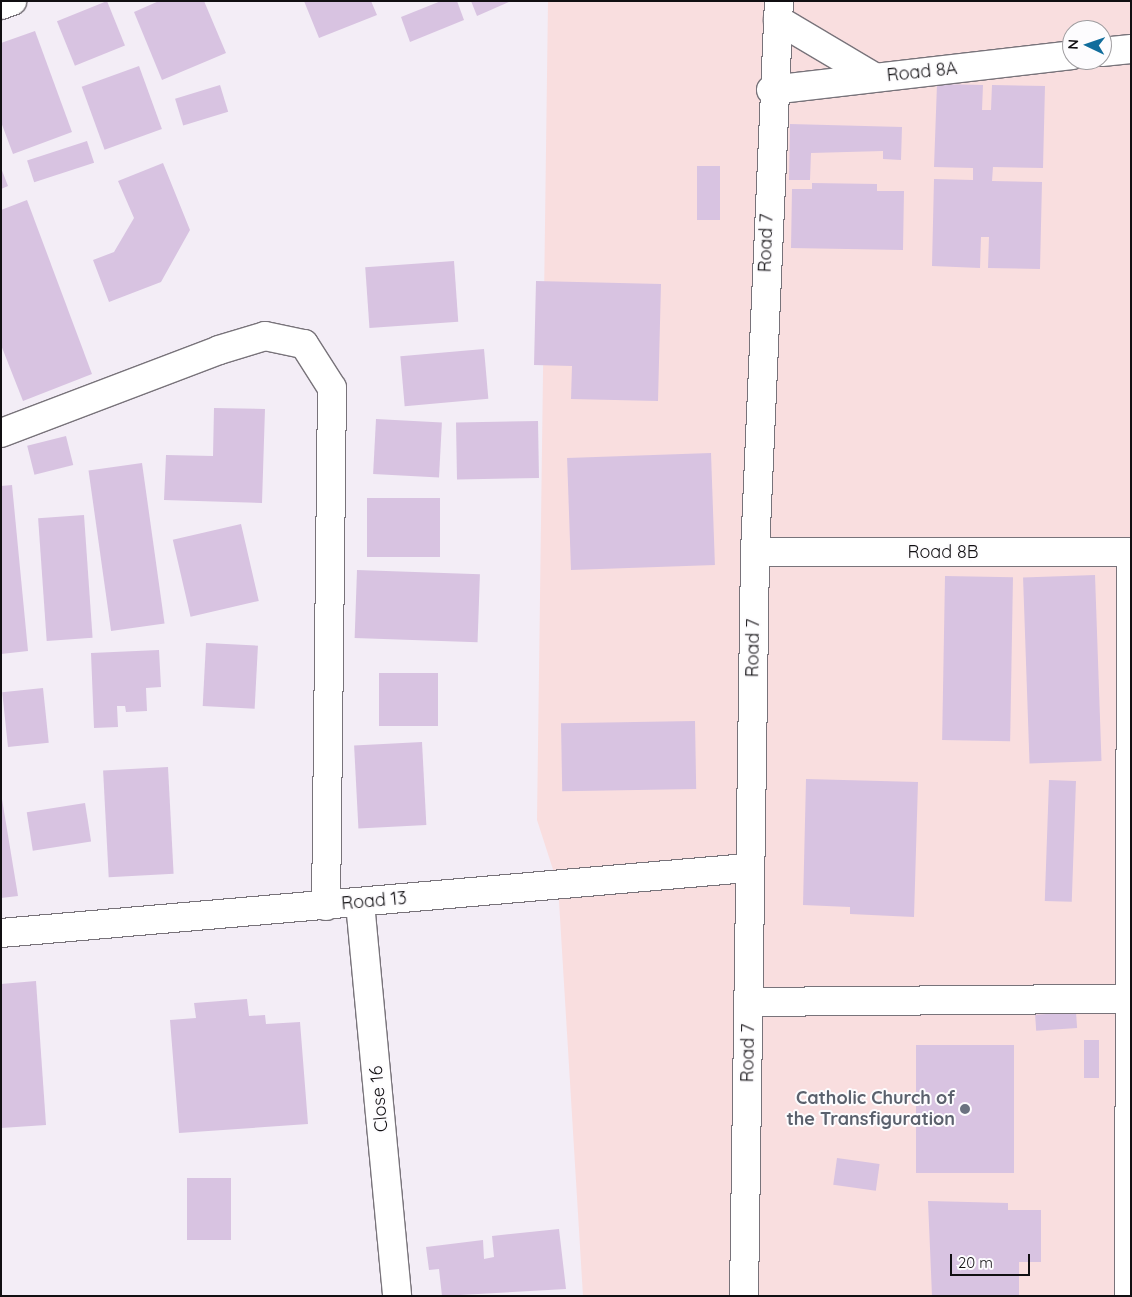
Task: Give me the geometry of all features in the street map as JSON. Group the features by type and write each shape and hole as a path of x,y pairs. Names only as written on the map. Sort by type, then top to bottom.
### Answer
{"street":[{"path":"1,5 12,1"},
{"path":"778,10 874,77"},
{"name":"Road 7","path":"744,1296 749,1002 748,868 755,552 772,90 778,10"},
{"path":"1112,51 1131,48"},
{"name":"Road 8A","path":"772,90 1062,56"},
{"path":"1,433 228,347 265,336 304,344 332,388 326,906"},
{"name":"Road 8B","path":"755,552 1131,552"},
{"path":"1129,1296 1131,558"},
{"name":"Road 13","path":"1,933 748,868"},
{"name":"Close 16","path":"360,902 397,1296"},
{"path":"749,1002 1130,999"}],"shaded area":[{"path":"548,1 1131,1 1131,1296 583,1296 558,885 537,820"}],"building":[{"path":"107,1 125,46 75,66 57,21"},
{"path":"159,1 204,1 226,53 162,80 134,12"},
{"path":"304,1 371,1 377,15 319,38"},
{"path":"441,1 457,1 464,20 410,42 401,17"},
{"path":"471,1 511,1 477,16"},
{"path":"35,31 72,132 13,154 1,122 1,43"},
{"path":"139,66 162,129 105,150 82,87"},
{"path":"937,84 983,85 982,110 991,110 992,85 1045,86 1043,168 993,167 992,181 1042,182 1040,269 988,268 989,237 981,237 980,268 932,266 934,179 973,180 973,168 934,167"},
{"path":"220,85 228,112 183,126 175,99"},
{"path":"790,124 902,127 901,160 883,159 883,151 811,153 810,180 789,180"},
{"path":"87,141 94,163 34,182 27,160"},
{"path":"163,163 190,230 161,282 109,302 93,260 114,252 134,218 118,181"},
{"path":"697,166 720,166 720,220 697,220"},
{"path":"1,168 8,186 1,189"},
{"path":"812,183 877,184 877,191 904,191 903,250 791,248 792,189 812,189"},
{"path":"27,200 92,374 23,401 1,345 1,210"},
{"path":"454,261 458,322 369,328 365,267"},
{"path":"536,281 661,284 658,401 571,399 572,366 534,365"},
{"path":"484,349 488,399 405,406 400,356"},
{"path":"214,408 265,409 262,503 164,500 166,455 213,456"},
{"path":"376,419 442,422 439,477 373,474"},
{"path":"538,421 539,478 457,479 456,422"},
{"path":"66,436 73,465 34,475 27,446"},
{"path":"711,453 715,565 571,570 567,458"},
{"path":"142,463 165,623 111,631 89,471"},
{"path":"12,485 28,651 1,654 1,486"},
{"path":"367,498 440,498 440,557 367,557"},
{"path":"84,515 93,638 47,641 38,518"},
{"path":"241,524 259,601 191,617 173,540"},
{"path":"357,570 480,574 478,642 355,638"},
{"path":"1095,575 1101,761 1030,763 1023,578"},
{"path":"945,576 1013,577 1010,741 942,740"},
{"path":"206,643 258,646 255,709 203,706"},
{"path":"159,650 161,687 146,688 147,711 126,712 125,706 117,706 118,727 94,728 91,653"},
{"path":"379,673 438,673 438,726 379,726"},
{"path":"43,688 49,743 8,747 2,692"},
{"path":"695,721 696,789 562,791 561,723"},
{"path":"422,742 426,825 358,828 354,746"},
{"path":"168,767 174,874 109,877 103,770"},
{"path":"806,779 918,782 914,917 850,914 850,907 803,905"},
{"path":"1049,780 1076,781 1072,902 1045,901"},
{"path":"1,793 18,896 1,898"},
{"path":"85,803 91,842 33,851 27,812"},
{"path":"36,981 46,1125 1,1128 1,984"},
{"path":"247,999 249,1016 265,1015 266,1024 300,1022 308,1124 179,1133 170,1020 196,1018 194,1003"},
{"path":"1076,1012 1077,1028 1036,1031 1035,1015"},
{"path":"1084,1040 1099,1040 1099,1078 1084,1078"},
{"name":"Catholic Church of the Transfiguration","path":"916,1045 1014,1045 1014,1173 916,1173"},
{"path":"837,1158 880,1164 876,1191 833,1185"},
{"path":"187,1178 231,1178 231,1240 187,1240"},
{"path":"928,1201 1008,1203 1008,1210 1041,1210 1041,1262 1019,1262 1019,1296 932,1296"},
{"path":"559,1229 566,1289 442,1296 439,1269 429,1270 426,1247 483,1240 484,1259 494,1257 492,1236"}],"place":[{"name":"Catholic Church of the Transfiguration","path":"965,1109"}]}
